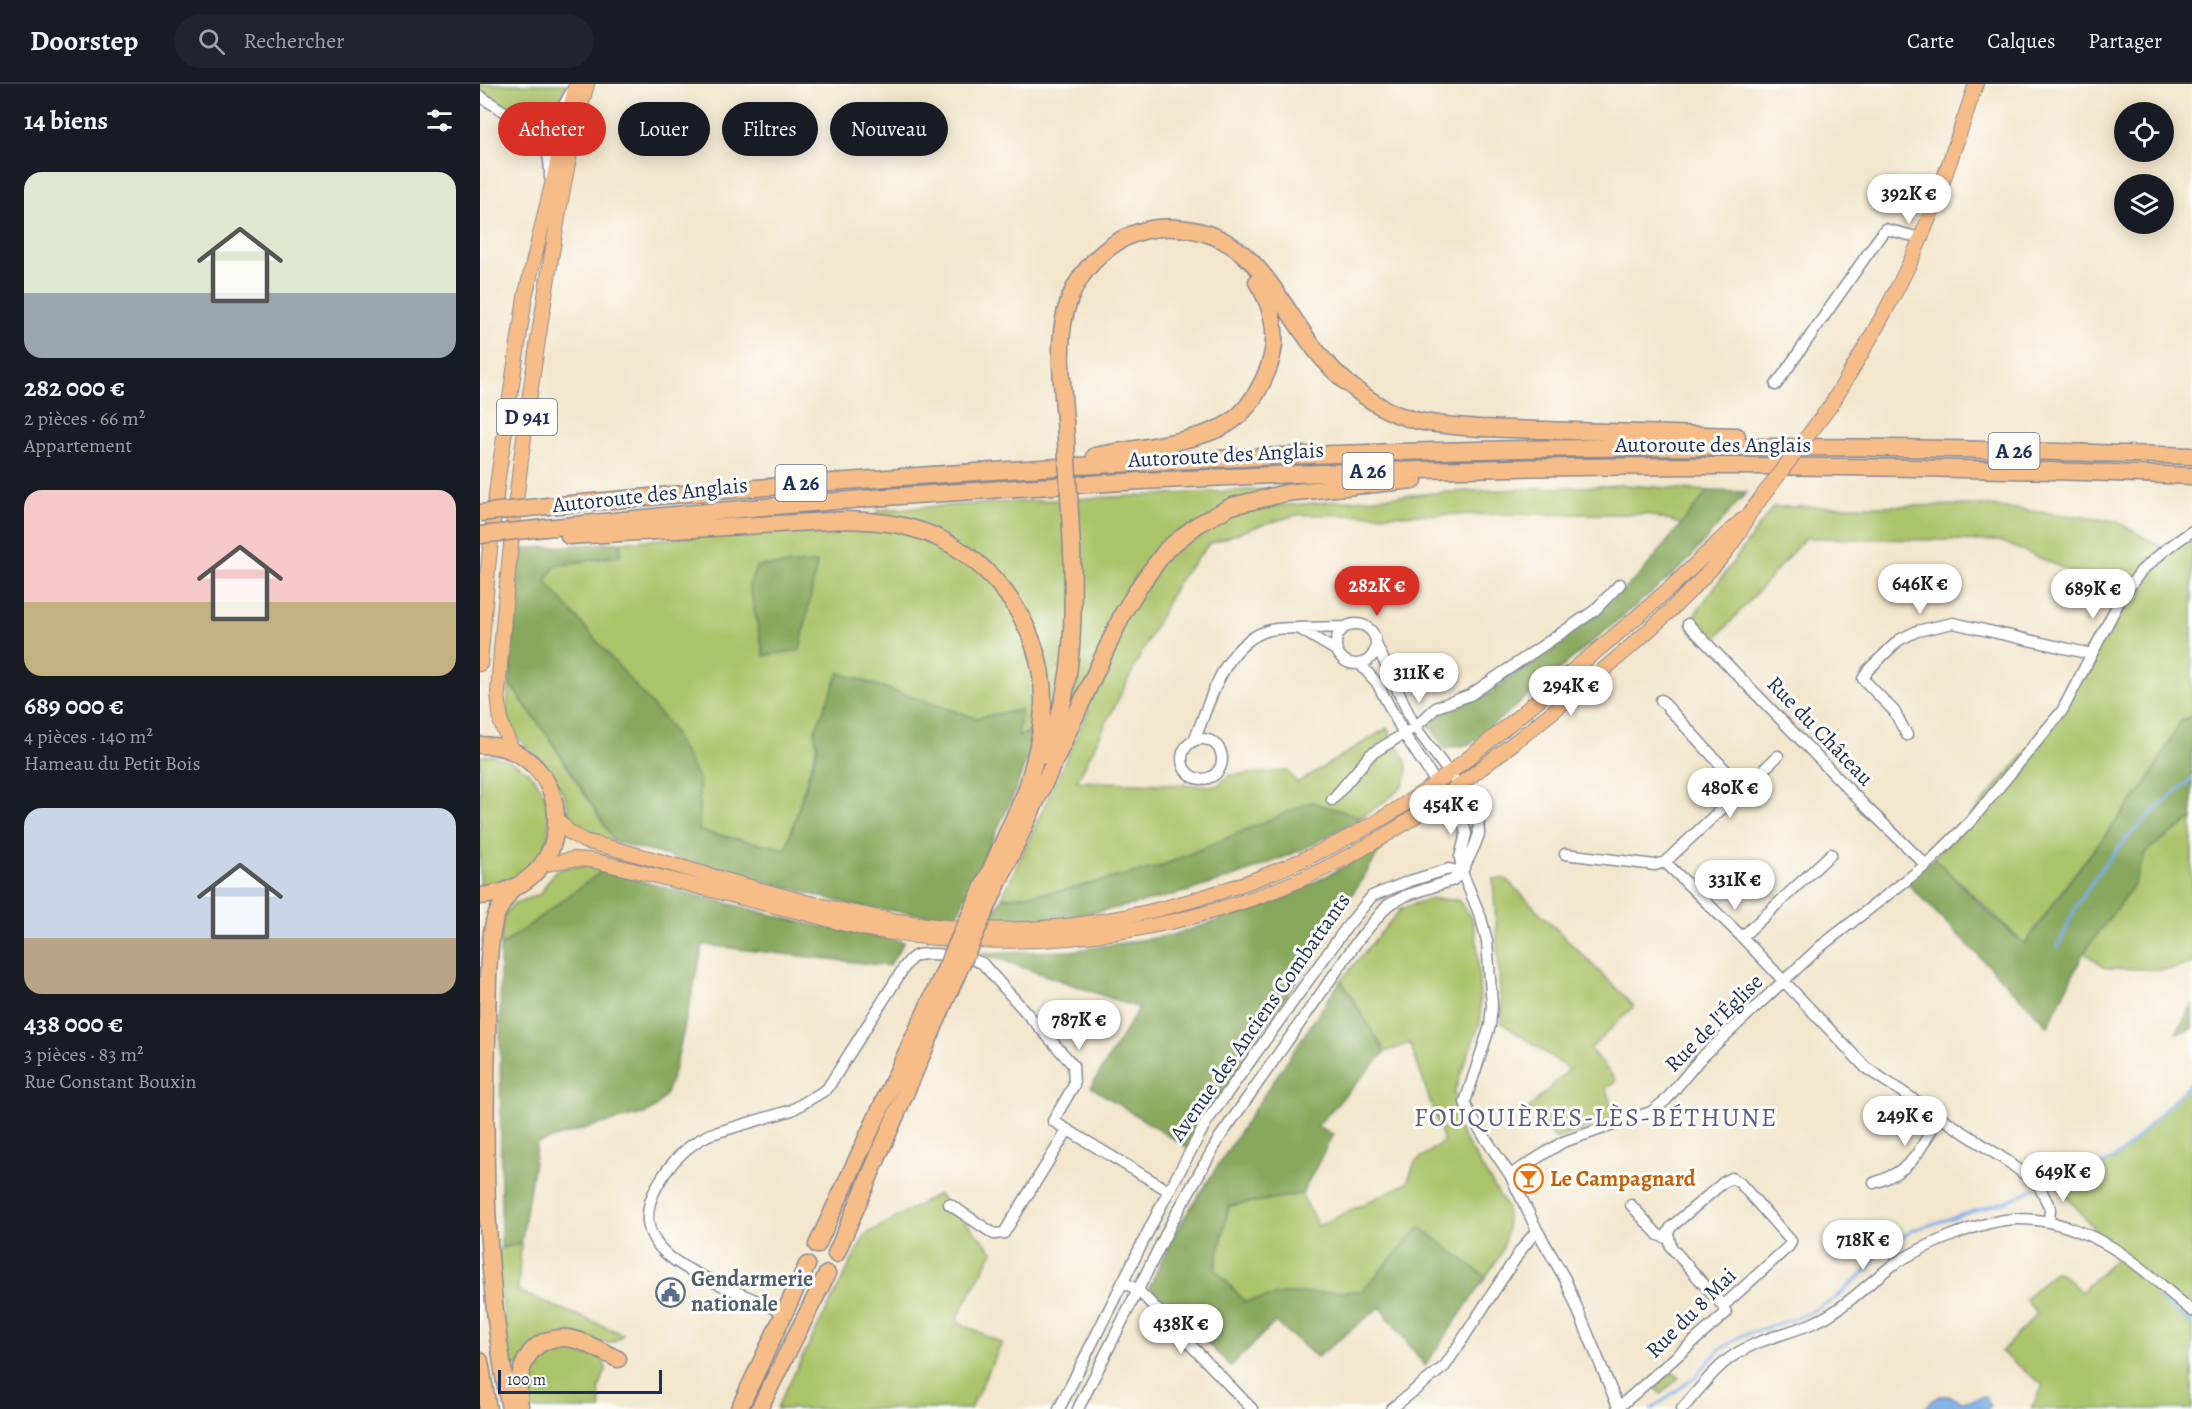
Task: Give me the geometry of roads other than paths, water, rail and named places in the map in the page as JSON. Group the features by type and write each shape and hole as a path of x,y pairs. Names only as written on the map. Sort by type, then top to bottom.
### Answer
{"highway":[{"path":"836,1254 944,988 1034,788 1070,699 1076,671 1080,628 1068,421 1060,354 1061,330 1066,306 1076,284 1084,270 1097,256 1132,233 1162,227 1189,229 1211,234 1237,248 1252,261 1271,283 1302,333 1324,360 1375,404 1405,418 1480,428 1754,436 1836,447"},
{"path":"1054,466 1205,434 1231,421 1248,406 1261,386 1270,363 1275,339 1268,299 1257,281 1234,257 1189,238 1161,237 1133,243 1109,258 1092,276 1080,297 1069,353 1068,421"},
{"name":"Autoroute des Anglais","path":"480,513 738,488 1054,466 1360,453 1634,447 1836,447 2192,456"},
{"path":"1034,788 1123,614 1143,581 1167,549 1197,525 1232,506 1286,493 1544,468"},
{"name":"Autoroute des Anglais","path":"480,535 544,532 709,511 873,497 1358,471 1544,468 1915,468 2192,476"},
{"path":"480,543 544,532 847,520 882,522 930,534 954,546 987,571 1011,598 1028,633 1041,669 1043,702 1034,788"},
{"path":"480,745 513,752 531,764 545,779 554,798 557,819 555,836 542,865 512,890 500,906 494,921 489,974 485,1144 492,1278 510,1409"},
{"path":"480,896 512,890"},
{"path":"817,1245 944,988"},
{"path":"739,1409 807,1265"},
{"path":"759,1409 826,1274"},
{"path":"520,1409 517,1389 523,1364 532,1350 549,1340 567,1338 618,1359"},
{"path":"480,1361 488,1409"}],"main road":[{"name":"D 941","path":"480,664 498,478 525,297 576,84"},
{"name":"D 941","path":"513,752 501,723 498,693 519,473 537,342 558,216 586,84"},
{"path":"557,819 569,832 584,841 831,909 930,926 991,929 1044,928 1096,922 1196,899 1299,861 1402,805 1435,784 1520,717 1662,596 1749,514 1831,405 1875,332 1921,238 1976,84"},
{"path":"542,865 573,859 591,860 688,886 882,931 964,940 1075,938 1189,918 1275,890 1329,866 1377,840 1459,786 1661,620 1729,549 1741,532 1749,514"}],"street":[{"path":"566,102 576,84"},
{"path":"480,96 498,109"},
{"path":"548,156 550,190"},
{"path":"1776,385 1885,229 1921,238"},
{"name":"Rue de l'Église","path":"1510,1176 1563,1142 1651,1112 1666,1100 1700,1060 1821,946 1926,865 1971,821 2062,711 2120,600 2141,572 2165,549 2192,531"},
{"path":"1332,800 1371,754 1414,727 1437,707 1470,695 1594,611 1620,584"},
{"path":"1907,735 1894,711 1863,679 1868,670 1899,640 1917,631 1953,622 2091,654"},
{"path":"1194,741 1228,660 1244,642 1269,630 1346,627 1357,624 1363,626 1372,633 1414,727 1471,802 1478,820 1479,834 1462,872"},
{"name":"Rue du Château","path":"1688,624 1864,805 1926,865"},
{"path":"1337,651 1337,638 1346,627"},
{"path":"1298,628 1337,651 1344,660 1354,664 1360,664 1371,657 1376,644"},
{"path":"1360,664 1377,683 1404,734 1464,825 1466,834 1460,857 1462,872 1481,918 1486,941 1492,1005 1490,1026 1465,1102 1470,1115 1510,1176 1565,1279 1619,1408"},
{"path":"1660,700 1742,788"},
{"path":"1565,854 1655,865 1665,862 1778,756"},
{"path":"1742,937 1831,854"},
{"path":"1665,862 1742,937 1866,1068 2010,1163 2038,1186 2049,1208 2049,1222"},
{"name":"Avenue des Anciens Combattants","path":"1059,1409 1169,1191 1208,1121 1346,928 1372,896 1449,869 1462,872"},
{"name":"Avenue des Anciens Combattants","path":"1078,1409 1174,1218 1220,1137 1364,932 1388,905 1405,896 1453,880 1462,872"},
{"path":"785,1313 678,1265 659,1246 651,1230 649,1214 655,1190 670,1166 685,1150 708,1135 792,1110 827,1089 905,966 915,956 930,954 975,959 990,970 1073,1065 1074,1085 1053,1121 1169,1191"},
{"path":"1874,1183 1895,1176 1915,1159 1939,1116"},
{"path":"949,1204 994,1234 1004,1233 1067,1131"},
{"name":"Rue du 8 Mai","path":"1619,1408 1726,1313 1723,1306 1790,1246 1791,1240 1740,1183 1732,1178 1671,1227 1669,1239"},
{"path":"1631,1205 1658,1235 1669,1239 1671,1247 1723,1306"},
{"path":"1682,1409 1722,1365 1737,1353 1832,1313 1893,1265 1922,1249 1961,1232 1996,1221 2019,1219 2049,1222 2077,1230 2108,1245 2192,1311"},
{"path":"1391,1409 1445,1366 1521,1250 1537,1230"},
{"path":"1123,1282 1138,1290 1252,1409"}],"water":[{"path":"1940,1396 1949,1396 1963,1402 1985,1396 1990,1406 1987,1409 1924,1409 1932,1400"}],"waterway":[{"path":"2058,947 2078,903 2105,864 2146,819 2192,779"},
{"path":"2042,1184 2060,1177 2076,1181 2122,1153 2192,1082"},
{"path":"1652,1409 1696,1376 1719,1350 1741,1336 1807,1314 1833,1300 1866,1271 1885,1248 1913,1230 2010,1200 2036,1188"},
{"path":"2158,1297 2192,1325"}],"place":[{"name":"Le Campagnard","path":"1529,1179"},
{"name":"Gendarmerie nationale","path":"670,1292"}],"district":[{"name":"FOUQUIÈRES-LÈS-BÉTHUNE","path":"1596,1117"}]}
